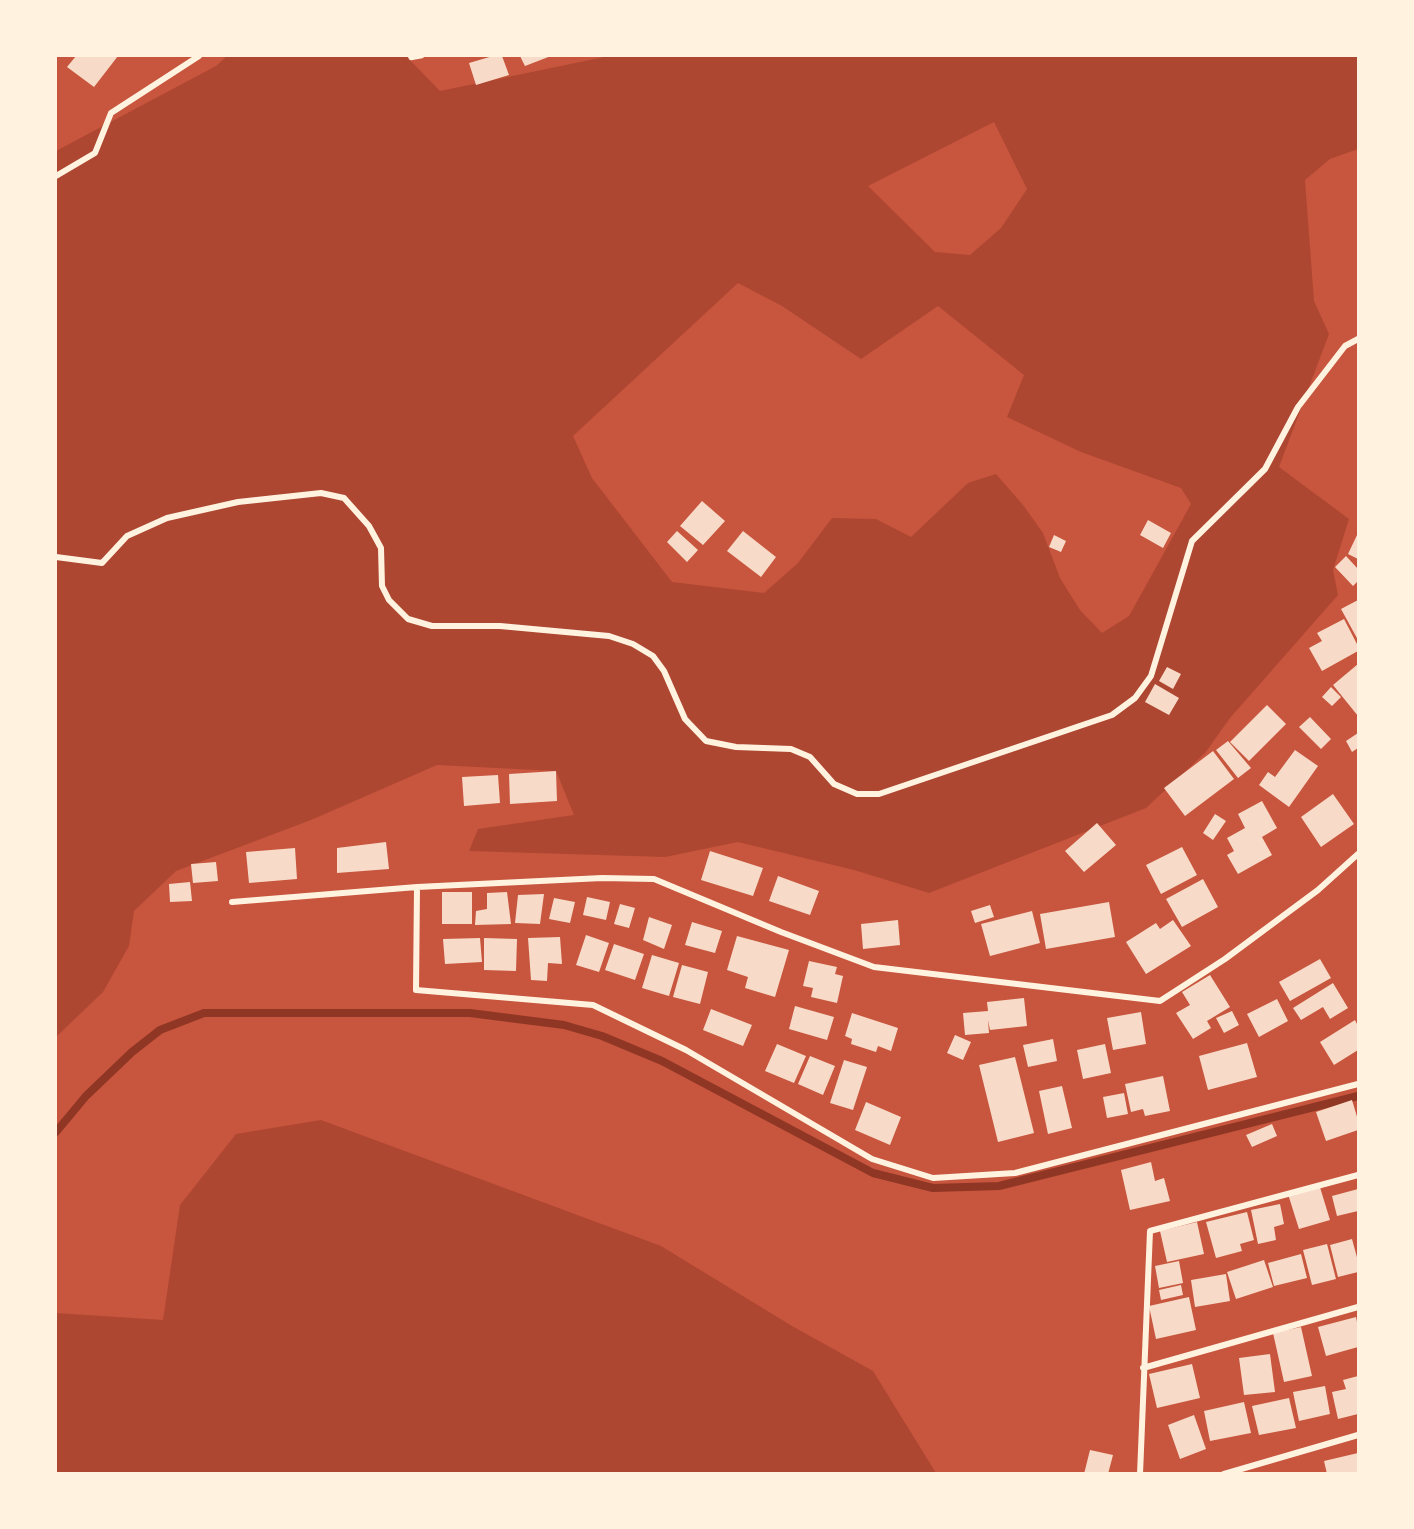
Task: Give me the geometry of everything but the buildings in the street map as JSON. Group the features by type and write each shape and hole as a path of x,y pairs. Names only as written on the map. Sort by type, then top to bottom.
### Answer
{"street":[{"path":"56,176 95,153 111,113 199,56"},
{"path":"56,557 102,563 127,536 167,518 237,502 321,493 344,498 369,526 381,548 382,586 389,600 408,619 432,626 500,626 609,636 633,644 653,656 664,671 685,719 706,741 735,747 791,749 810,757 834,784 857,794 879,794 1112,715 1135,698 1151,676 1192,541 1265,469 1298,407 1345,346 1359,339"},
{"path":"232,902 417,887 602,878 654,879 781,932 874,967 1160,1001 1225,959 1281,918 1318,890 1359,854"},
{"path":"417,887 416,990 593,1005 686,1050 872,1159 933,1178 1015,1173 1359,1084"},
{"path":"1140,1473 1150,1231 1359,1175"},
{"path":"1143,1368 1359,1307"},
{"path":"1224,1473 1359,1435"}],"lane":[{"path":"410,56 411,58 422,56"}],"shaded area":[{"path":"227,56 406,56 440,91 609,56 1358,56 1358,149 1330,159 1305,180 1314,301 1329,334 1279,467 1349,519 1333,570 1338,595 1230,718 1205,753 1146,808 929,893 854,870 738,842 665,857 469,851 478,829 574,815 556,771 437,765 311,820 176,871 134,911 129,946 103,992 56,1037 56,151 216,66","holes":["994,122 1027,189 1001,228 970,255 935,252 868,186","738,283 782,306 861,359 938,306 1024,375 1007,417 1081,452 1181,488 1191,504 1129,616 1102,633 1080,610 1060,578 1043,533 1023,505 996,474 968,483 911,537 876,519 832,518 798,563 764,593 672,582 592,478 573,436"]},
{"path":"321,1120 661,1246 792,1326 873,1371 936,1473 56,1473 56,1313 163,1320 180,1205 236,1134"}],"waterway":[{"path":"56,1132 86,1096 132,1052 160,1030 204,1013 470,1013 564,1025 602,1036 662,1061 873,1173 933,1188 999,1186 1358,1096"}]}
